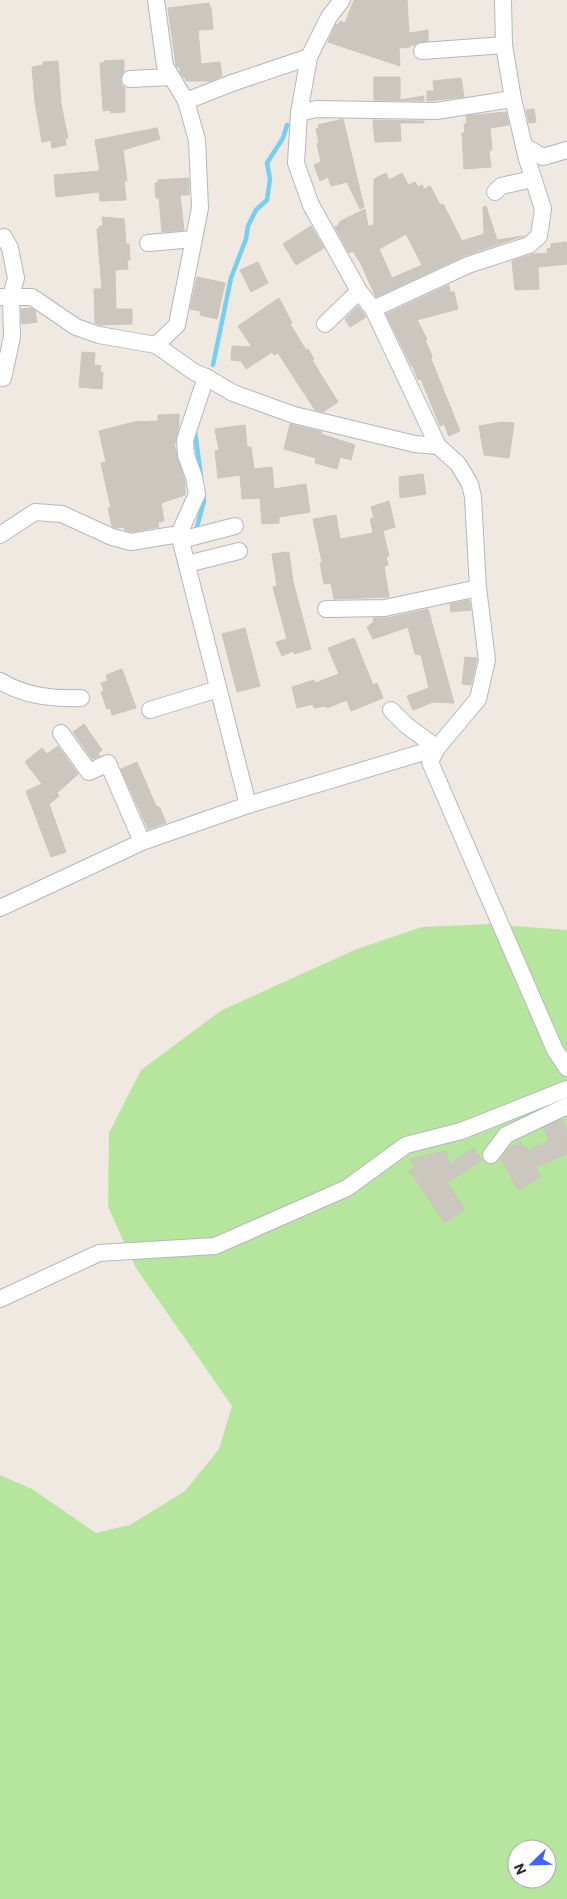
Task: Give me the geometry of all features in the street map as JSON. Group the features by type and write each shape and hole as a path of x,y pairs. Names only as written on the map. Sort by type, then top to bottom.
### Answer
{"street":[{"path":"156,0 165,66 186,101 197,140 200,208 176,325 156,345"},
{"path":"342,0 329,17 309,57 300,113 296,163 310,205 359,292 373,309 438,446 458,464 470,484 473,497 478,588 487,660 478,699 437,748 430,762 555,1050 567,1068"},
{"path":"373,309 468,265 529,245 539,236 543,209 524,146 513,99 504,45 503,0"},
{"path":"422,51 504,45"},
{"path":"186,101 309,57"},
{"path":"130,79 171,77"},
{"path":"300,113 316,109 436,111 513,99"},
{"path":"524,146 543,157 567,150"},
{"path":"495,192 501,186 533,179"},
{"path":"3,378 12,337 6,297 16,278 10,248 4,237"},
{"path":"148,243 194,239"},
{"path":"325,324 359,292"},
{"path":"6,297 32,297 76,327 99,335 156,345 194,372 233,393 294,415 415,444 438,446"},
{"path":"206,377 185,440 186,455 194,477 197,494 180,537 248,806"},
{"path":"0,535 35,512 62,514 112,537 131,542 180,537 235,526"},
{"path":"187,564 239,551"},
{"path":"326,609 385,608 478,588"},
{"path":"0,681 14,689 39,696 81,698"},
{"path":"150,710 218,689"},
{"path":"391,710 406,725 437,748"},
{"path":"61,733 88,772 108,763 142,842"},
{"path":"0,908 142,842 248,806 437,748"},
{"path":"0,897 16,895 22,898"},
{"path":"0,1299 99,1253 215,1246 348,1188 406,1146 461,1131 567,1089"},
{"path":"491,1155 506,1135 567,1106"}],"green space":[{"path":"490,924 567,930 567,1899 0,1899 0,1475 32,1489 96,1533 130,1525 185,1491 219,1449 232,1406 136,1268 108,1207 109,1133 141,1070 222,1010 357,949 422,927"}],"building":[{"path":"354,0 407,0 409,33 428,30 428,41 410,45 410,47 399,48 400,66 328,42 336,24 338,25 340,21 345,23"},
{"path":"209,3 213,29 198,30 201,64 220,62 222,76 211,81 186,81 180,72 180,67 176,65 168,8"},
{"path":"124,60 124,71 120,79 121,84 125,88 125,112 111,113 110,110 103,111 100,63"},
{"path":"58,61 61,104 68,138 65,138 66,145 52,148 51,140 42,142 35,102 32,67 43,65 43,62"},
{"path":"374,77 400,77 400,100 424,96 424,101 374,100"},
{"path":"461,78 464,97 427,101 427,91 434,91 433,81"},
{"path":"534,109 536,122 529,123 526,110"},
{"path":"506,112 509,125 490,128 492,150 489,151 491,167 464,169 462,133 465,133 464,124 467,124 466,116"},
{"path":"343,119 364,207 360,209 347,182 331,186 328,177 320,181 314,165 321,162 317,144 319,143 316,129 319,128 318,125"},
{"path":"373,120 424,121 424,123 400,123 401,141 375,142"},
{"path":"157,128 160,139 123,150 127,181 124,181 126,200 100,201 99,192 56,197 54,175 100,171 95,140"},
{"path":"386,173 389,180 402,173 408,185 415,182 418,187 422,185 424,189 430,186 440,205 443,204 462,241 484,234 483,207 486,206 497,240 523,236 464,256 376,297 360,262 353,251 349,253 335,227 340,224 339,222 365,209 368,226 374,225 374,179","holes":["406,234 422,265 392,278 379,249"]},
{"path":"189,178 189,195 180,195 184,230 162,232 159,198 156,198 155,183 158,183 158,180"},
{"path":"102,217 124,219 126,244 129,244 130,260 127,260 128,269 115,270 116,309 132,309 132,324 100,325 95,323 94,289 102,289 97,229 100,229 99,226 103,226"},
{"path":"311,226 324,248 296,265 283,244"},
{"path":"566,242 567,264 538,267 539,289 515,290 512,261 533,254 548,253 547,249 551,248 551,244"},
{"path":"258,262 268,283 251,292 240,270"},
{"path":"197,277 225,283 217,319 200,315 201,311 190,309"},
{"path":"449,285 450,292 454,292 458,309 417,320 427,339 425,340 432,356 431,359 460,431 449,436 444,424 440,426 421,379 418,380 413,366 386,314"},
{"path":"279,298 292,323 290,324 306,350 308,349 314,359 312,360 338,402 323,412 315,410 278,353 274,355 272,352 246,369 241,361 231,360 232,346 252,347 238,326"},
{"path":"358,306 366,317 350,327 345,319"},
{"path":"31,308 35,311 37,322 22,324 21,309"},
{"path":"82,352 95,353 94,365 101,366 100,372 103,373 102,389 79,387"},
{"path":"179,414 179,425 174,444 185,482 185,495 161,503 164,521 158,522 159,527 131,532 125,530 124,527 117,528 112,526 108,508 111,508 101,463 106,462 99,431 134,422 158,421 158,415"},
{"path":"502,422 514,423 509,458 484,455 479,426"},
{"path":"290,424 322,432 321,434 355,445 351,460 340,457 337,469 315,463 316,458 284,449"},
{"path":"245,425 247,447 251,447 254,469 272,467 274,489 306,484 310,512 279,517 279,523 262,524 260,498 242,499 240,475 218,478 215,451 219,450 215,429"},
{"path":"423,474 426,494 400,498 399,477"},
{"path":"389,501 395,527 376,533 383,531 389,556 386,557 388,565 384,566 389,597 334,599 331,583 324,584 320,563 322,562 313,519 336,515 340,539 373,533 370,519 374,518 371,507"},
{"path":"289,552 293,582 311,649 294,654 293,651 282,656 276,642 287,639 273,587 277,586 272,554"},
{"path":"469,600 471,610 451,612 450,604"},
{"path":"428,609 454,703 433,702 413,710 407,696 429,688 421,655 415,654 408,627 373,639 367,627 374,622 373,618 387,618"},
{"path":"245,628 260,686 237,692 222,634"},
{"path":"354,638 373,685 377,683 383,698 351,711 347,700 327,708 326,706 314,708 313,704 297,708 292,687 314,680 315,683 339,674 328,648"},
{"path":"465,657 477,658 471,685 462,684"},
{"path":"122,669 136,708 112,715 110,708 107,709 101,692 104,691 101,683 108,681 106,675"},
{"path":"84,724 102,750 98,753 100,756 92,759 73,732"},
{"path":"58,746 78,774 57,793 59,796 49,804 66,852 51,857 26,791 42,784 25,762 42,748 47,754"},
{"path":"137,762 156,806 160,808 166,823 148,829 121,769"},
{"path":"562,1119 567,1131 567,1154 535,1167 541,1177 518,1190 501,1159 508,1149 521,1142 525,1149 529,1150 549,1141 544,1128"},
{"path":"473,1148 482,1160 447,1183 465,1209 445,1223 409,1170 415,1167 410,1159 446,1151 449,1165"}],"waterway":[{"path":"213,365 231,278 246,239 248,226 256,210 267,200 270,179 267,163 283,138 287,125"},
{"path":"195,432 201,476"},
{"path":"197,527 204,501 203,494"}]}
